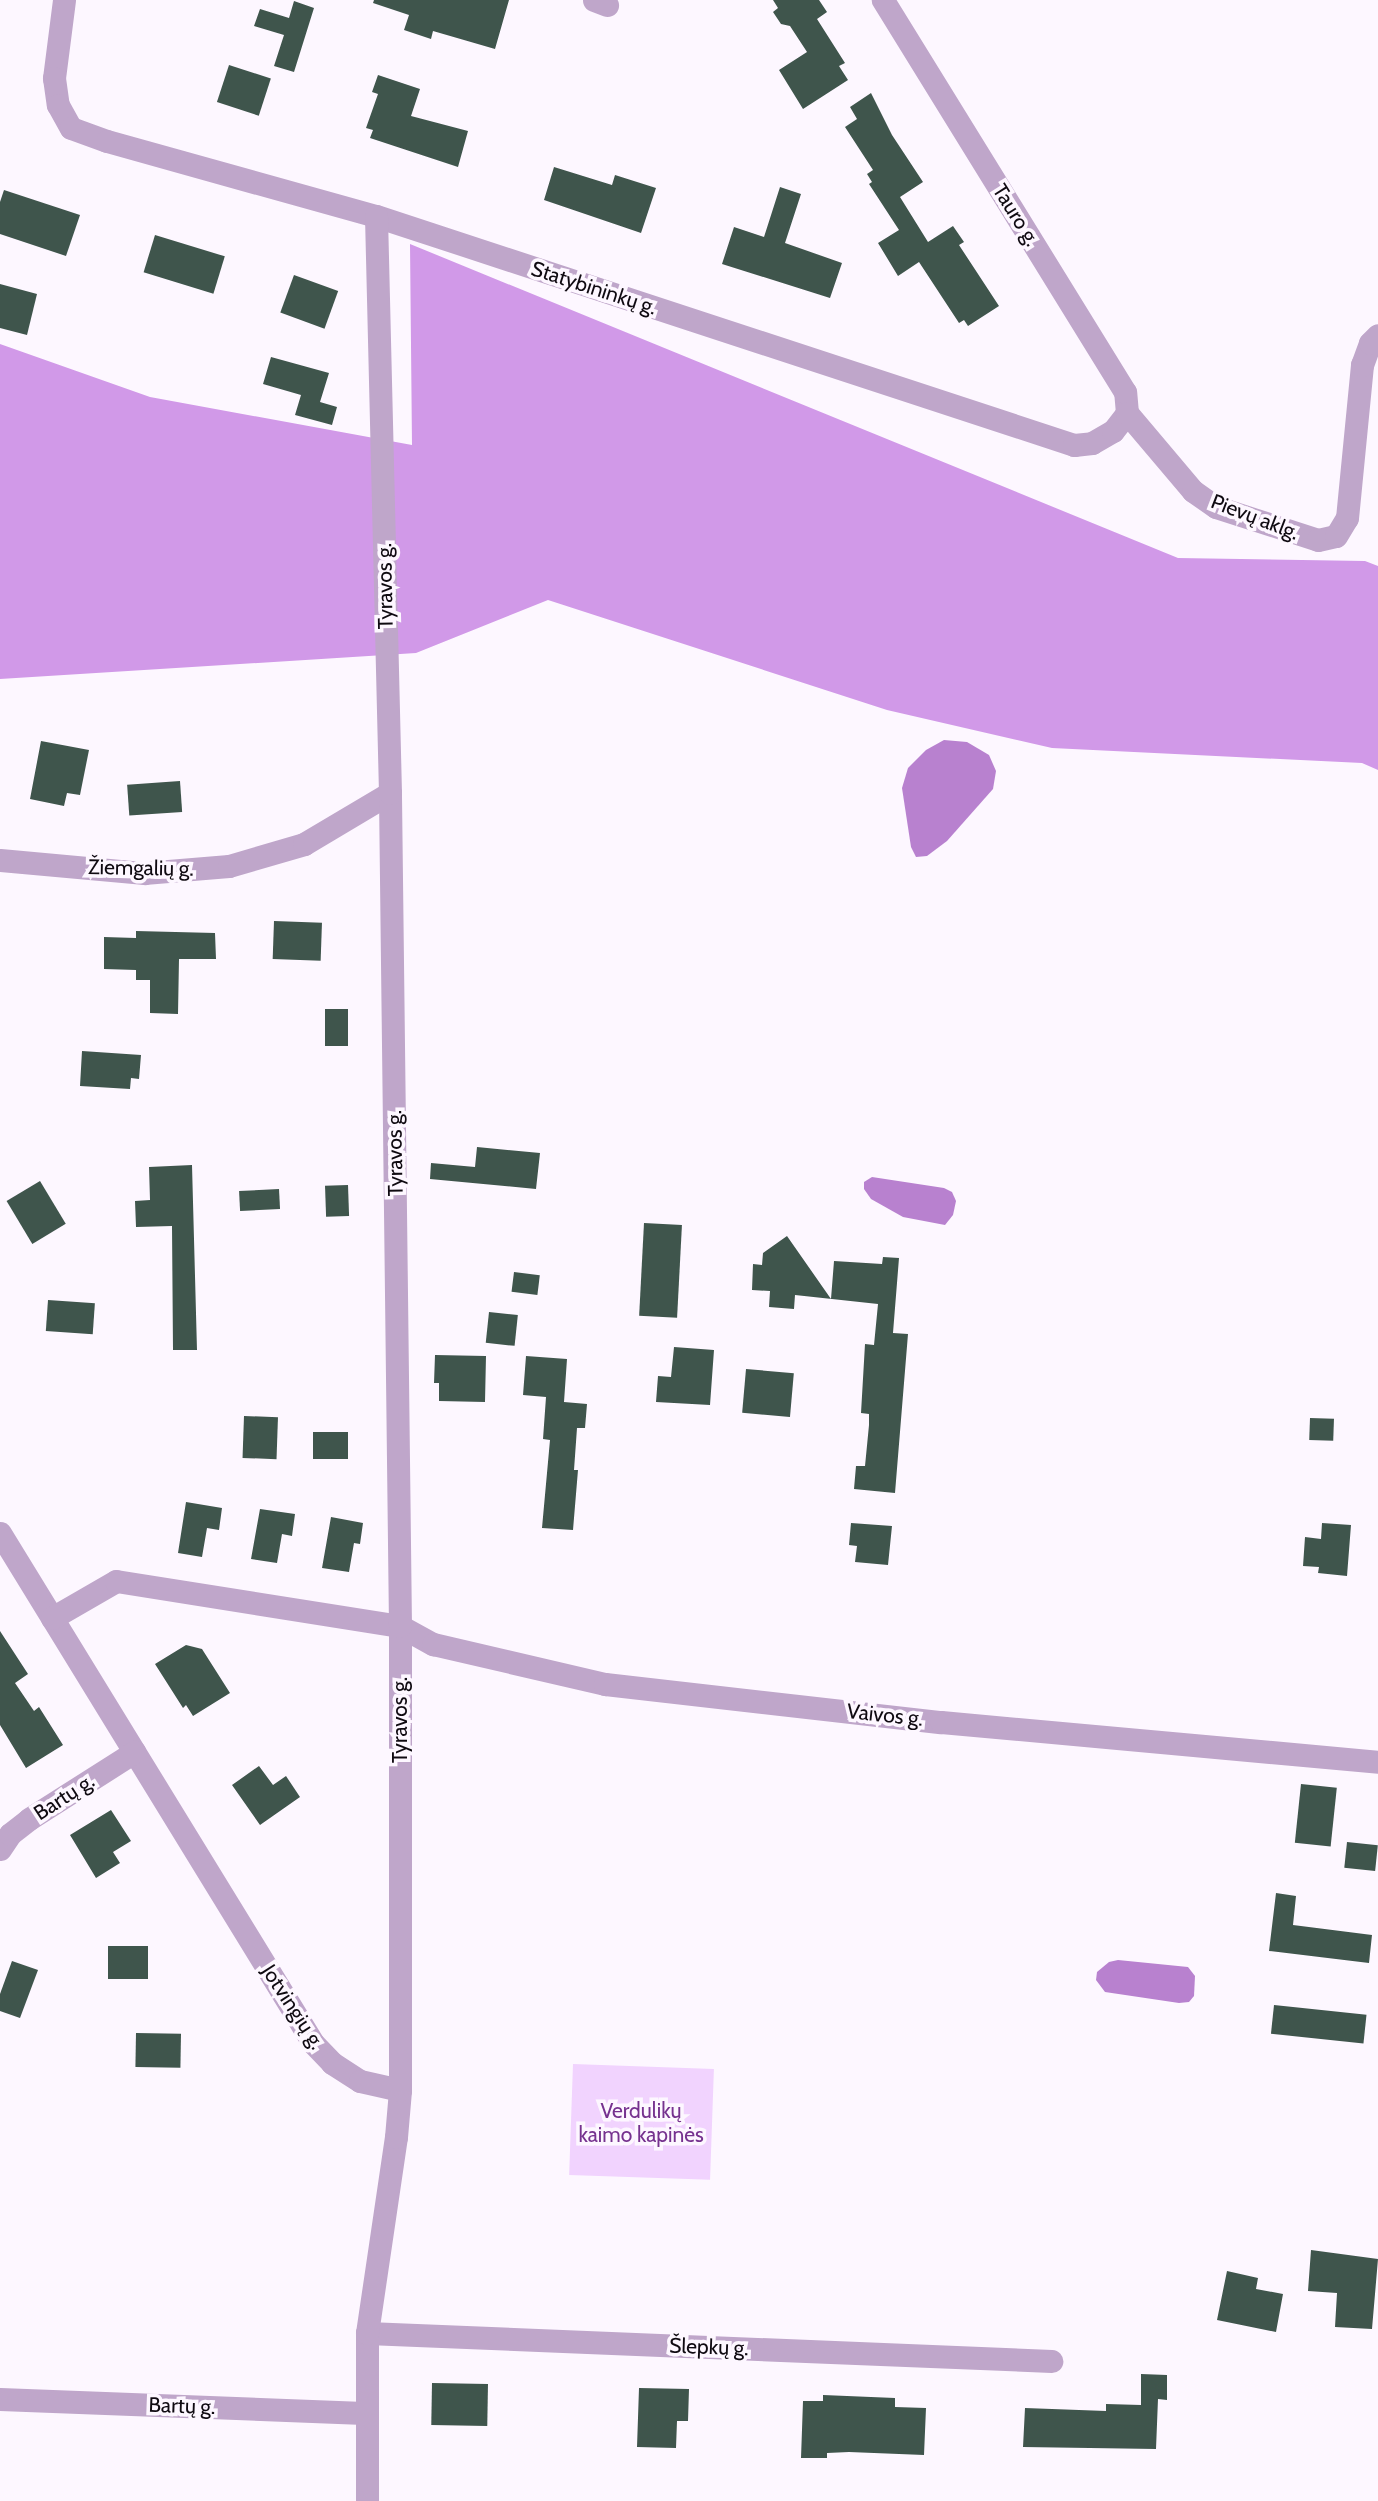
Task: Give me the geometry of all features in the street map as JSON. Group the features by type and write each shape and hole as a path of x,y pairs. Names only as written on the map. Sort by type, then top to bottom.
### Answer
{"street":[{"name":"Statybininkų g.","path":"64,0 54,78 58,105 71,128 376,216 1074,445 1092,443 1120,422"},
{"name":"Tauro g.","path":"883,0 1125,392 1120,422"},
{"name":"Tyravos g.","path":"376,216 390,793 400,1626 400,2090"},
{"name":"Pievų aklg.","path":"1120,422 1193,491 1216,507 1318,540 1336,536 1348,518 1362,365 1370,343 1378,335"},
{"name":"Žiemgalių g.","path":"0,860 144,873 185,872 229,866 304,844 390,793"},
{"name":"Jotvingių g.","path":"3,1545 52,1618 313,2043 332,2063 360,2081 400,2090"},
{"name":"Vaivos g.","path":"52,1618 116,1581 400,1626 433,1644 605,1684 941,1722 1378,1762"},
{"name":"Bartų g.","path":"0,1849 9,1834 29,1819 134,1752"},
{"path":"367,2501 364,2413 366,2333 396,2137 400,2090"},
{"name":"Šlepkų g.","path":"366,2333 1051,2361"},
{"name":"Bartų g.","path":"0,2399 364,2413"}],"green space":[{"name":"Verdulikų kaimo kapinės","path":"573,2064 714,2069 710,2180 569,2175"}],"shaded area":[{"path":"410,244 1178,558 1365,561 1378,566 1378,770 1362,763 1052,748 887,710 548,600 416,653 0,679 0,344 150,397 412,445"},
{"path":"944,740 967,742 989,755 996,771 993,789 947,841 927,856 916,857 911,847 902,788 908,768 926,750"},
{"path":"872,1177 944,1188 952,1192 956,1201 953,1215 945,1225 903,1217 871,1199 864,1189 864,1182"},
{"path":"1118,1960 1188,1967 1195,1976 1194,1996 1189,2002 1179,2003 1105,1992 1096,1980 1097,1972 1109,1962"}],"building":[{"path":"374,0 509,0 495,49 433,31 431,39 404,30 409,15 373,3"},
{"path":"773,0 819,0 827,12 817,19 845,63 839,66 848,80 803,109 779,70 807,52 790,26 781,24 773,12 778,8"},
{"path":"294,1 314,8 294,72 274,66 284,35 254,26 260,9 289,18"},
{"path":"229,65 271,79 259,116 217,102"},
{"path":"378,75 420,89 411,116 468,131 458,167 370,138 373,130 366,128 378,94 372,92"},
{"path":"871,93 892,135 923,182 900,197 928,242 953,226 964,242 959,245 999,306 968,326 964,320 959,323 919,262 898,276 878,243 899,230 869,184 872,182 867,174 873,170 845,127 857,119 850,107"},
{"path":"554,167 612,185 615,175 656,188 641,233 544,200"},
{"path":"780,187 801,194 785,243 842,263 830,298 722,264 734,227 764,237"},
{"path":"4,190 80,215 66,256 0,234 0,202"},
{"path":"155,235 225,256 213,294 144,272"},
{"path":"294,275 338,291 324,329 280,313"},
{"path":"0,284 37,294 27,335 0,328"},
{"path":"271,357 329,373 320,402 337,407 332,425 295,415 301,395 263,384"},
{"path":"41,741 89,750 80,795 67,793 64,806 30,799"},
{"path":"180,781 182,812 129,816 127,785"},
{"path":"274,921 322,923 321,961 273,959"},
{"path":"136,931 215,933 216,959 179,959 178,1014 150,1013 150,980 136,980 136,970 104,969 104,937 136,938"},
{"path":"325,1009 348,1009 348,1046 325,1046"},
{"path":"82,1051 141,1055 139,1079 131,1078 130,1089 80,1086"},
{"path":"477,1147 540,1153 536,1189 430,1179 431,1163 475,1167"},
{"path":"192,1165 197,1350 173,1350 172,1226 136,1227 135,1201 150,1200 149,1167"},
{"path":"40,1181 66,1224 32,1244 7,1201"},
{"path":"348,1185 349,1216 326,1217 325,1186"},
{"path":"279,1189 280,1209 240,1211 239,1191"},
{"path":"644,1223 682,1225 677,1318 639,1316"},
{"path":"787,1236 831,1299 795,1295 794,1309 769,1307 770,1291 752,1290 753,1264 762,1265 763,1253"},
{"path":"883,1257 899,1258 893,1333 908,1334 895,1493 854,1489 856,1466 865,1466 869,1414 861,1413 865,1344 874,1345 878,1304 831,1299 834,1261 882,1264"},
{"path":"514,1272 540,1275 537,1295 512,1292"},
{"path":"48,1300 95,1303 93,1334 46,1331"},
{"path":"489,1312 518,1315 515,1346 486,1343"},
{"path":"674,1347 714,1350 710,1405 656,1402 658,1376 671,1377"},
{"path":"435,1355 486,1356 485,1402 439,1401 439,1383 434,1383"},
{"path":"526,1356 567,1359 564,1402 587,1404 585,1428 577,1428 574,1470 578,1470 573,1530 542,1528 550,1440 543,1439 546,1397 523,1395"},
{"path":"746,1369 794,1373 790,1417 742,1413"},
{"path":"244,1416 278,1417 277,1459 243,1458"},
{"path":"1310,1418 1334,1419 1333,1441 1309,1440"},
{"path":"313,1432 348,1432 348,1459 313,1459"},
{"path":"186,1502 222,1508 219,1530 207,1528 202,1557 178,1553"},
{"path":"260,1509 295,1514 292,1536 282,1534 277,1563 251,1559"},
{"path":"331,1517 363,1523 360,1544 354,1543 349,1572 322,1568"},
{"path":"851,1523 892,1526 888,1565 855,1562 857,1546 849,1545"},
{"path":"1322,1523 1351,1525 1347,1576 1318,1573 1319,1567 1303,1566 1305,1537 1321,1539"},
{"path":"0,1631 28,1674 15,1683 34,1711 39,1707 63,1745 26,1768 0,1725"},
{"path":"186,1645 202,1649 230,1693 193,1716 186,1705 183,1708 155,1664"},
{"path":"259,1766 273,1785 286,1776 300,1797 260,1825 232,1785"},
{"path":"1301,1784 1337,1788 1331,1846 1295,1843"},
{"path":"111,1810 131,1841 113,1852 120,1863 96,1878 70,1835"},
{"path":"1347,1842 1378,1845 1375,1871 1344,1868"},
{"path":"1276,1893 1296,1896 1293,1925 1372,1935 1369,1963 1269,1951"},
{"path":"108,1946 148,1946 148,1979 108,1979"},
{"path":"12,1961 38,1970 20,2018 0,2011 0,1994"},
{"path":"1274,2005 1366,2015 1363,2044 1271,2034"},
{"path":"136,2033 181,2034 180,2068 135,2067"},
{"path":"1311,2250 1378,2259 1372,2329 1335,2327 1337,2293 1308,2291"},
{"path":"1227,2271 1258,2278 1256,2289 1283,2294 1276,2332 1217,2320"},
{"path":"1141,2374 1167,2375 1167,2400 1158,2399 1156,2449 1023,2447 1025,2408 1106,2411 1106,2404 1141,2405"},
{"path":"432,2383 488,2384 487,2426 431,2425"},
{"path":"639,2388 689,2389 688,2421 677,2421 676,2448 637,2447"},
{"path":"823,2395 895,2398 895,2407 926,2408 924,2455 849,2452 827,2453 827,2458 801,2458 803,2401 823,2401"}]}
